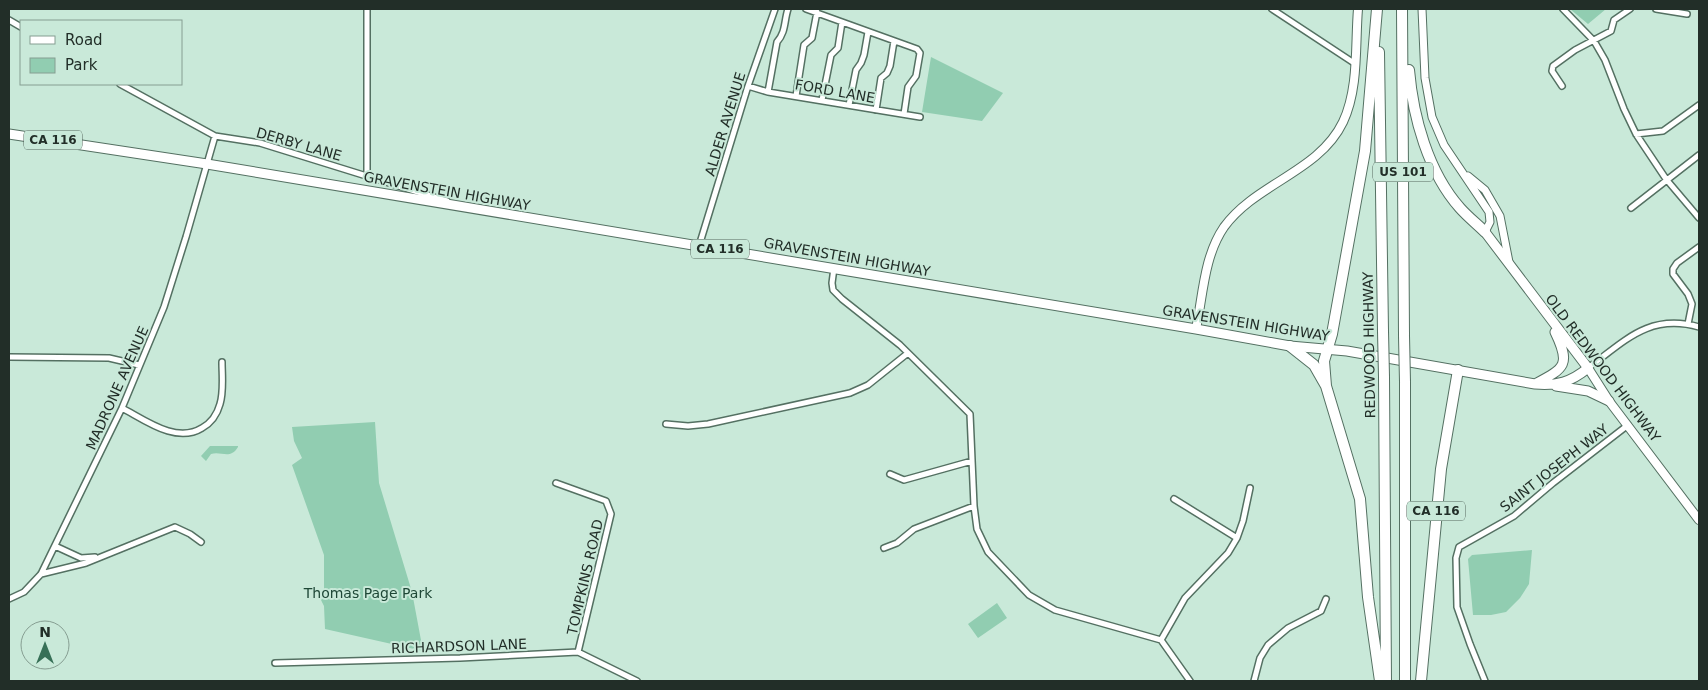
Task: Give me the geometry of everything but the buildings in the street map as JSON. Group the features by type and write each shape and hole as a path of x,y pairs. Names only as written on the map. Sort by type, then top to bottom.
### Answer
{"highway":[{"name":"REDWOOD HIGHWAY","path":"1378,9 1384,377 1386,681"},
{"path":"1326,386 1324,361 1334,327 1365,151 1378,9"},
{"path":"1403,9 1410,92 1423,141 1442,183 1460,208 1485,232"},
{"name":"US 101","path":"1403,9 1405,681"},
{"name":"CA 116","path":"1290,346 1314,365 1326,386 1360,499 1368,597 1380,681"},
{"name":"CA 116","path":"1421,681 1441,469 1458,370"}],"main road":[{"path":"1196,329 1207,266 1212,250 1224,227 1241,207 1305,165 1336,135 1352,95 1358,9"},
{"name":"GRAVENSTEIN HIGHWAY","path":"9,134 207,164 1290,346 1347,351 1535,384 1546,385 1569,382 1588,368"},
{"name":"OLD REDWOOD HIGHWAY","path":"1485,232 1588,368 1609,401 1699,520"},
{"path":"1535,384 1554,373 1563,365 1564,360 1563,348 1546,314"},
{"path":"1546,385 1588,391 1609,401"}],"street":[{"path":"367,9 367,175"},
{"name":"ALDER AVENUE","path":"699,246 748,86 775,9"},
{"path":"768,92 777,42 782,36 788,9"},
{"path":"806,9 917,49 920,53 916,76 908,87 904,114"},
{"path":"1272,9 1354,63"},
{"path":"1422,9 1425,78 1432,117 1444,145 1489,212 1490,222 1485,232"},
{"path":"1563,9 1594,41 1605,60 1636,134 1666,179 1699,218"},
{"path":"1562,86 1552,71 1553,66 1576,50 1611,31 1614,20 1630,9"},
{"path":"1656,9 1687,14"},
{"path":"796,96 804,45 812,38 817,12"},
{"path":"9,20 20,26"},
{"path":"822,100 831,55 838,48 842,22"},
{"path":"849,105 856,70 864,55 868,32"},
{"path":"876,110 881,78 887,73 890,66 894,41"},
{"name":"DERBY LANE","path":"122,85 215,136 260,143 480,210"},
{"name":"FORD LANE","path":"748,86 768,92 920,117"},
{"path":"1636,134 1663,131 1699,105"},
{"name":"MADRONE AVENUE","path":"9,599 24,592 41,574 122,408 164,307 215,136"},
{"path":"1630,208 1699,155"},
{"path":"1462,171 1485,190 1500,216 1510,265"},
{"path":"1688,324 1692,304 1688,294 1673,274 1673,269 1677,263 1699,246"},
{"path":"834,268 833,290 908,353 970,414 974,506 977,529 985,547 1029,595 1055,610 1161,640 1190,681"},
{"path":"1588,368 1625,340 1648,327 1674,322 1699,327"},
{"path":"666,424 688,426 708,424 850,394 868,385 908,353"},
{"path":"9,357 109,358 139,365"},
{"path":"122,408 171,432 184,434 197,431 208,425 216,415 221,403 222,362"},
{"name":"SAINT JOSEPH WAY","path":"1485,681 1457,607 1456,558 1459,547 1514,516 1628,425"},
{"path":"890,474 904,480 972,461"},
{"name":"TOMPKINS ROAD","path":"556,483 606,501 611,514 578,652"},
{"path":"1161,640 1185,598 1228,553 1243,521 1250,488"},
{"path":"1174,499 1236,538"},
{"path":"884,548 897,544 914,529 974,506"},
{"path":"41,574 86,563 175,527 201,542"},
{"path":"55,546 81,558 105,555"},
{"path":"1254,681 1260,658 1268,645 1288,628 1321,610 1326,599"},
{"name":"RICHARDSON LANE","path":"276,663 460,658 578,652 637,681"}],"green space":[{"path":"1570,9 1606,9 1588,24"},
{"path":"931,57 1003,93 982,121 922,112"},
{"name":"Thomas Page Park","path":"375,422 379,483 412,592 423,651 325,629 324,606 321,600 324,591 324,555 292,465 302,458 294,441 292,427"},
{"path":"210,446 238,447 229,454 211,454 206,461 201,456"},
{"path":"1532,550 1529,584 1520,598 1506,612 1491,615 1473,615 1468,559 1472,555"},
{"path":"997,603 1007,618 978,638 968,624"}]}
